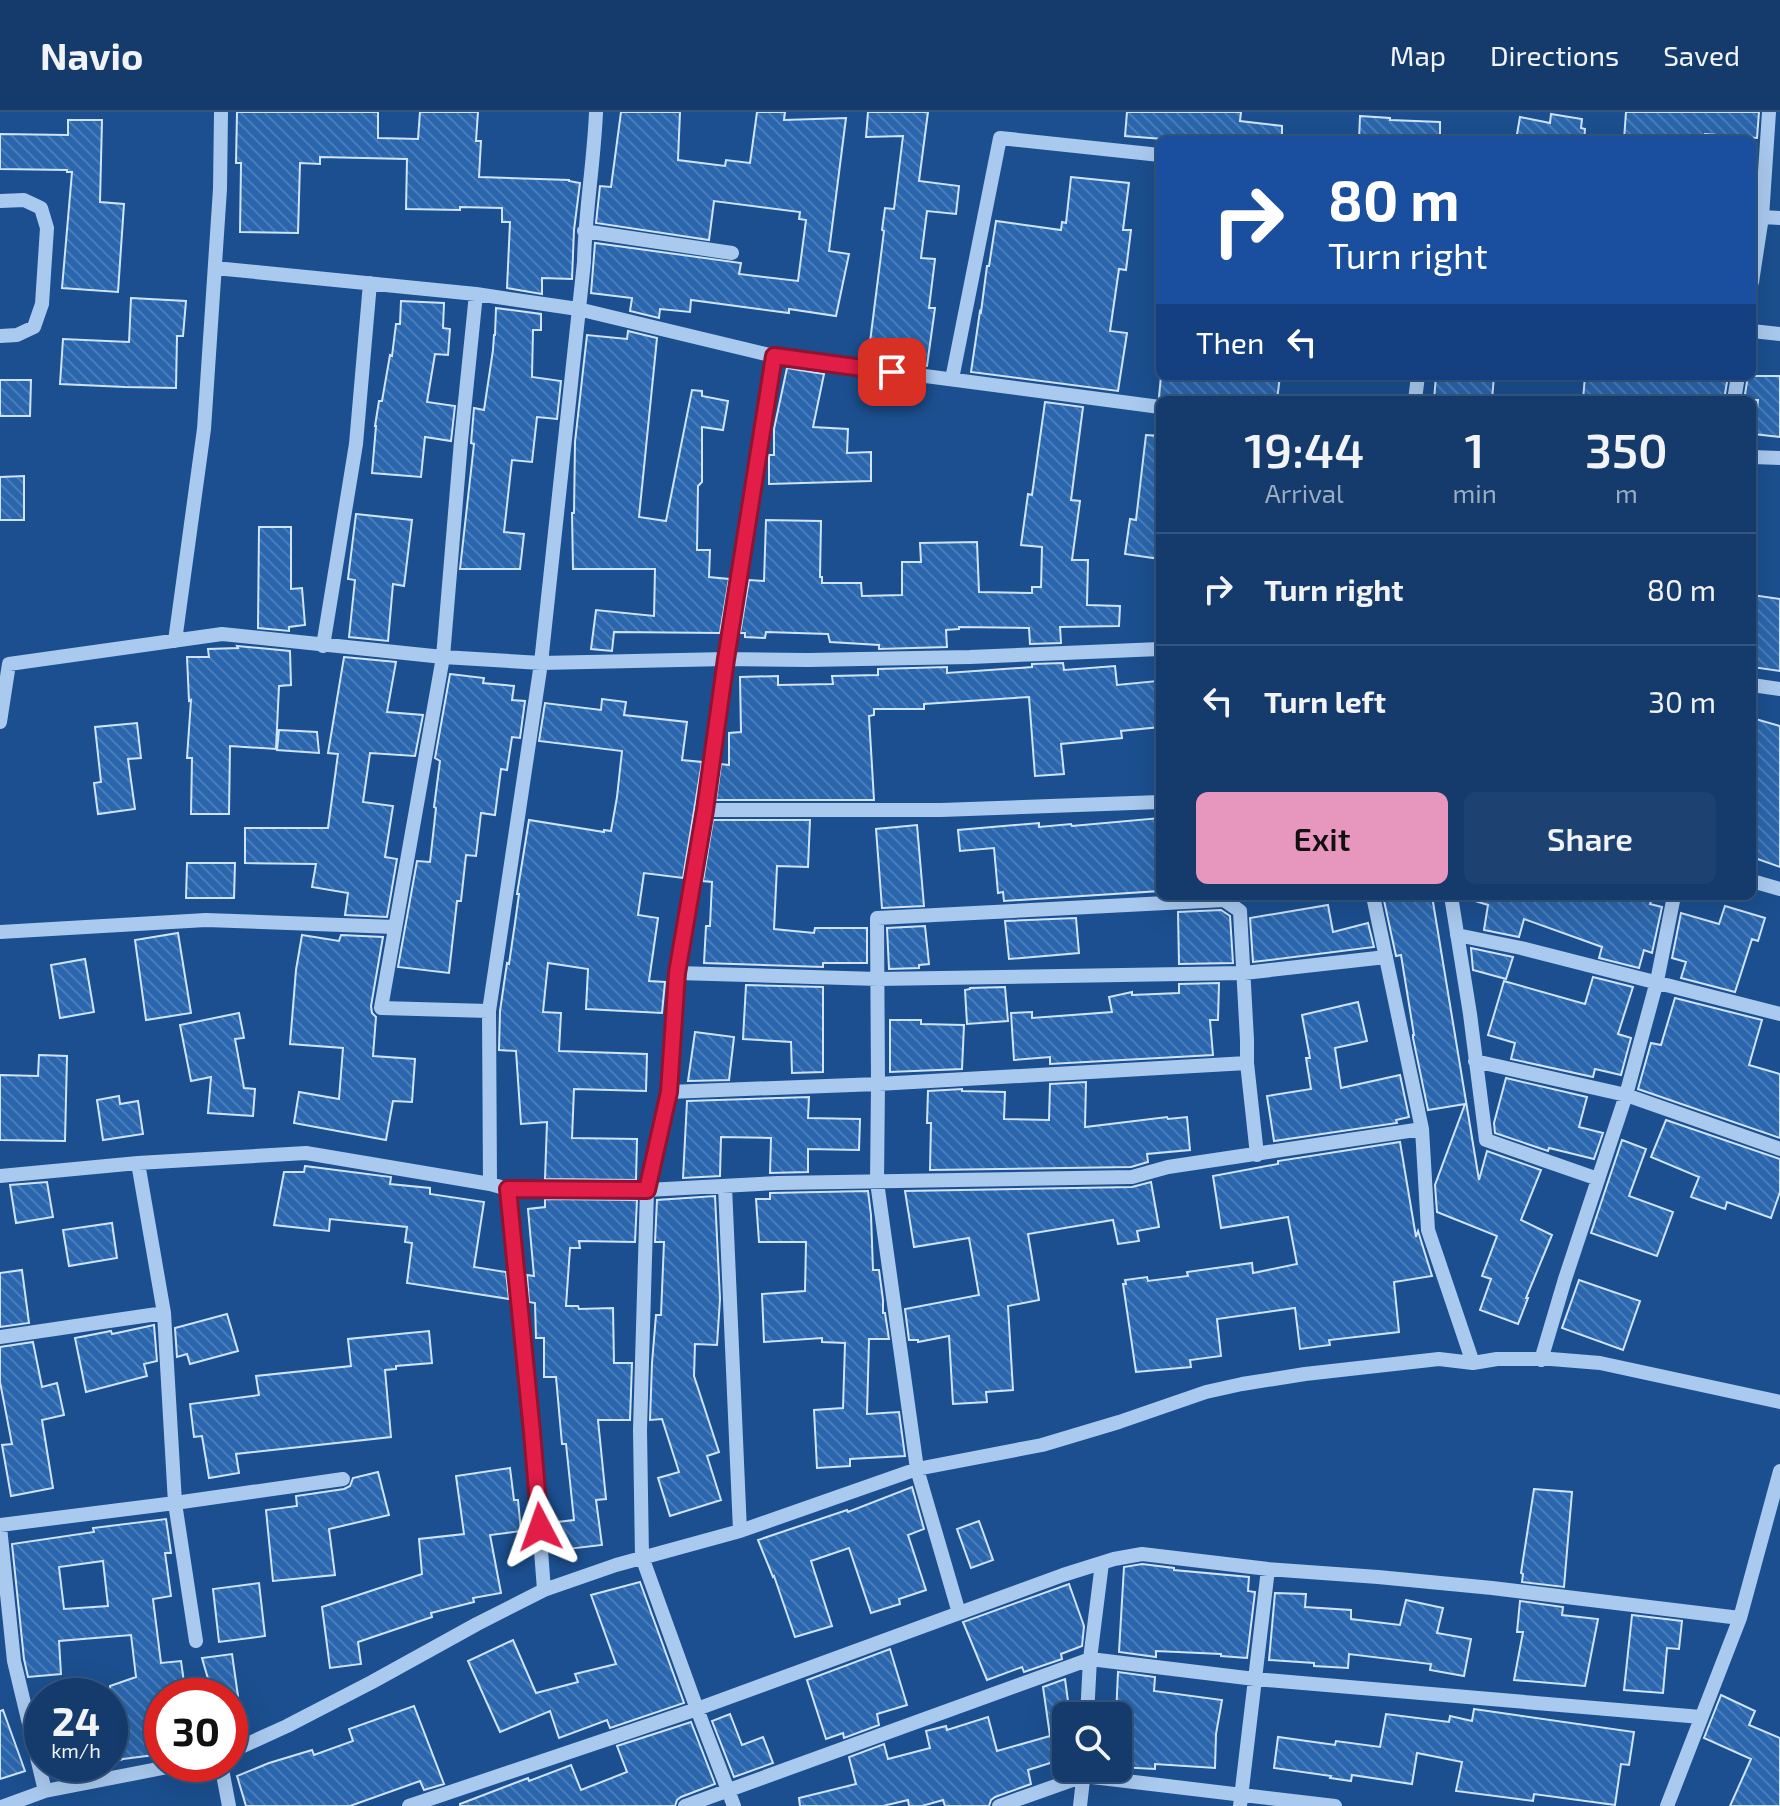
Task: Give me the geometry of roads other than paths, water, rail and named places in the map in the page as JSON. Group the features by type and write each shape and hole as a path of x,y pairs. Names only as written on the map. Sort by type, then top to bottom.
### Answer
{"street":[{"path":"175,641 204,429 220,189 221,112"},
{"path":"490,1184 489,1011 541,663 584,262 584,231 596,112"},
{"path":"1769,112 1757,216 1780,218"},
{"path":"952,379 1000,138 1156,155"},
{"path":"0,201 24,200 41,208 47,228 42,304 34,327 17,335 0,336"},
{"path":"584,231 732,253"},
{"path":"215,268 476,294 578,309 774,356 1156,406"},
{"path":"323,646 356,444 370,283"},
{"path":"476,294 443,657 381,1008 489,1011"},
{"path":"1756,331 1780,334"},
{"path":"734,1806 642,1557 640,1430 647,1190 669,1092 677,973 774,356"},
{"path":"1756,457 1780,458"},
{"path":"0,722 9,664 222,634 443,657 541,663 956,658 1156,649"},
{"path":"1756,686 1780,689"},
{"path":"705,810 941,810 1156,802"},
{"path":"1756,882 1780,889"},
{"path":"959,1613 917,1469 877,1182 877,918 1224,900 1240,911 1247,1063 1257,1155"},
{"path":"1374,900 1422,1129 1428,1230 1473,1363"},
{"path":"1452,900 1486,1140 1598,1179"},
{"path":"1541,1360 1626,1095 1657,981 1673,900"},
{"path":"0,932 206,920 395,927"},
{"path":"1457,935 1657,981 1780,1014"},
{"path":"677,973 878,979 1244,973 1386,957"},
{"path":"1475,1061 1626,1095 1780,1149"},
{"path":"669,1092 878,1084 1247,1063"},
{"path":"0,1176 138,1163 306,1153 508,1189 647,1190 778,1183 1132,1177 1168,1167 1422,1129"},
{"path":"138,1163 164,1313 175,1503 196,1641"},
{"path":"725,1186 740,1531"},
{"path":"508,1189 544,1590"},
{"path":"0,1337 164,1313"},
{"path":"248,1744 544,1590 642,1557 740,1531 917,1469 1042,1445 1206,1392 1242,1384 1439,1359 1473,1363 1497,1359 1600,1363 1780,1402"},
{"path":"1667,1806 1740,1618 1780,1471"},
{"path":"45,1791 14,1661 0,1526 343,1479"},
{"path":"409,1806 697,1709 1102,1563 1142,1554 1268,1569 1492,1588 1740,1618"},
{"path":"1088,1702 1102,1563"},
{"path":"1241,1800 1268,1569"},
{"path":"685,1806 1090,1659 1255,1679 1701,1717"},
{"path":"4,1806 45,1791 144,1772"},
{"path":"1132,1781 1241,1800 1335,1806"},
{"path":"224,1782 229,1806"},
{"path":"999,1806 1059,1782"},
{"path":"1080,1806 1083,1782"}]}
